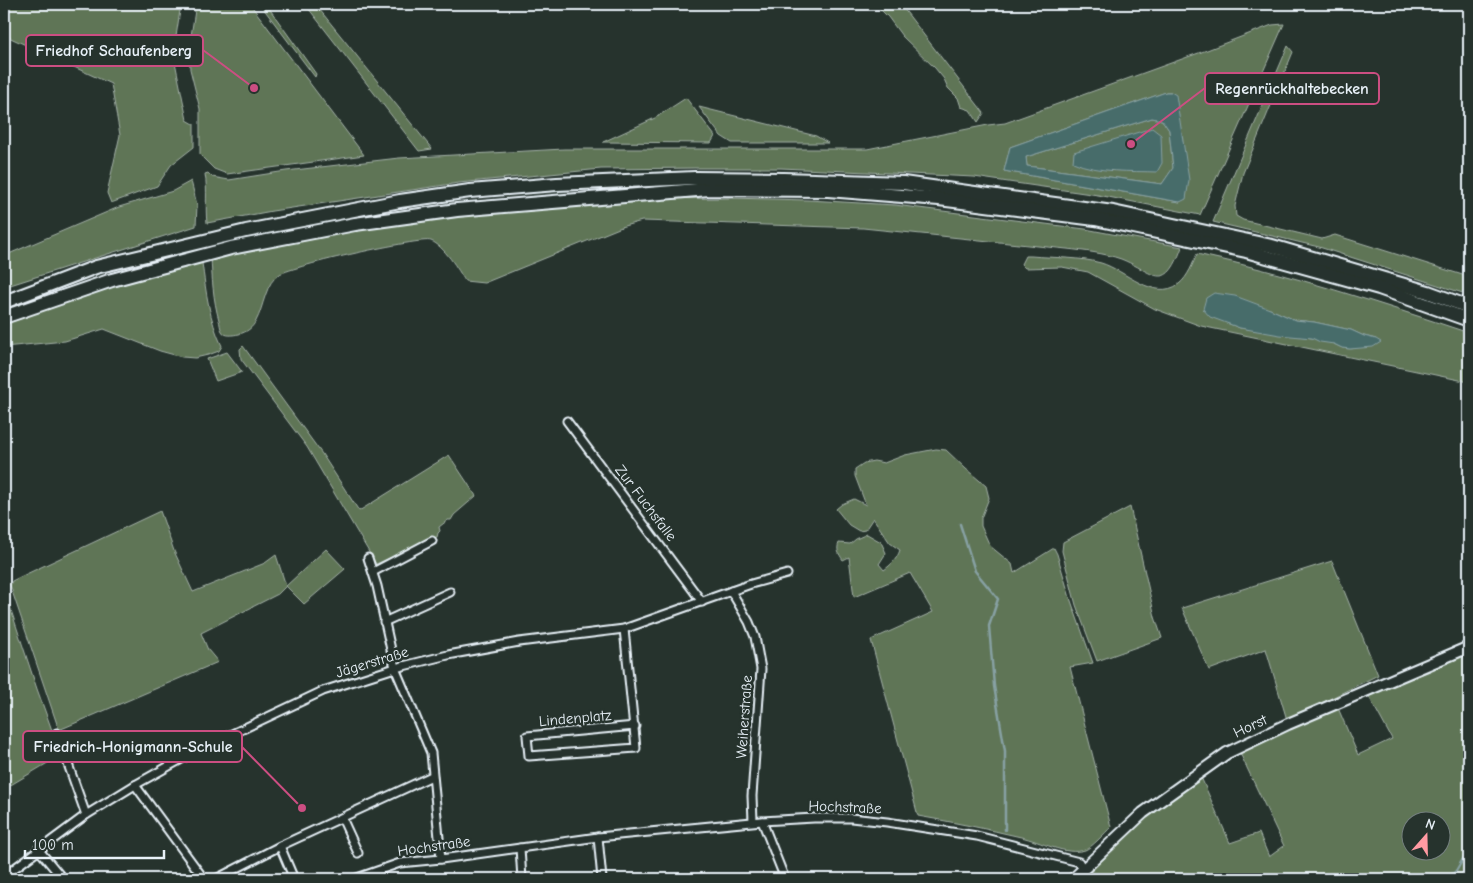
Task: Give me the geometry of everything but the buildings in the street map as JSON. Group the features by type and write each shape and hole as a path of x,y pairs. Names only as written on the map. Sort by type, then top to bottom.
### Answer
{"highway":[{"path":"4,302 96,267 246,231 400,201 470,191 557,184 695,178 903,183 1113,212 1272,246 1428,292 1469,307"},
{"path":"4,317 112,280 222,251 355,224 457,210 709,189 828,190 929,198 1095,219 1246,251 1380,288 1469,320"}],"street":[{"name":"Zur Fuchsfalle","path":"567,421 702,602"},
{"path":"373,572 432,542"},
{"path":"368,558 377,586 395,668 431,753 441,860"},
{"name":"Jägerstraße","path":"4,876 86,815 135,785 196,751 323,691 395,668 448,655 519,642 624,629 751,584 787,574"},
{"name":"Weiherstraße","path":"731,591 749,622 760,669 752,796 753,822"},
{"path":"384,622 450,592"},
{"path":"624,629 635,726"},
{"name":"Horst","path":"1073,879 1143,813 1227,753 1288,724 1469,647"},
{"name":"Lindenplatz","path":"635,726 636,748 529,756 527,736 635,726"},
{"path":"57,732 86,815"},
{"path":"216,879 280,846 432,776"},
{"path":"135,785 204,879"},
{"path":"342,818 358,853"},
{"name":"Hochstraße","path":"354,879 400,863 441,860 598,838 762,821 814,818 851,818 978,836 1079,862 1083,869"},
{"path":"762,821 785,879"},
{"path":"598,838 602,879"},
{"path":"280,846 294,879"},
{"path":"520,848 522,879"},
{"path":"38,849 63,879"}],"green space":[{"path":"4,4 181,4 175,43 175,62 187,120 194,124 194,147 171,165 157,186 111,203 107,193 120,135 111,84 4,35"},
{"path":"196,4 250,4 364,155 227,174 214,169 200,155 200,109 190,69 189,49"},
{"path":"260,4 266,4 316,74 315,77"},
{"path":"305,4 315,4 432,149 419,151"},
{"path":"875,4 900,4 984,113 978,122 970,110 961,107 958,98 948,88 944,79 935,68 902,36 888,17"},
{"path":"1284,24 1200,215 1098,195 974,177 781,168 697,168 601,169 458,183 272,211 207,223 205,174 208,173 212,177 229,180 286,171 399,158 564,149 867,149 1005,123 1272,25","holes":["1166,92 1171,92 1180,202 1004,171 1010,147"]},
{"path":"1288,46 1293,52 1243,173 1235,206 1236,216 1243,220 1322,239 1335,235 1469,277 1469,295 1319,247 1213,222"},
{"path":"686,98 715,136 711,143 603,142 655,118"},
{"path":"699,107 816,136 828,143 732,143 721,136"},
{"path":"1152,118 1162,120 1169,130 1173,168 1162,184 1027,166 1026,157"},
{"path":"191,181 197,205 196,226 4,287 4,256 119,207 173,191"},
{"path":"728,198 895,205 1085,229 1182,247 1170,271 1158,276 1150,274 1121,259 1067,249 863,228 642,221 624,226 484,283 465,281 446,253 431,241 405,243 331,259 290,270 275,278 268,289 256,321 247,331 227,335 223,333 220,327 214,296 211,256 369,225 478,213 649,199"},
{"path":"1197,254 1300,280 1469,333 1469,382 1201,326 1155,309 1088,272 1062,267 1025,268 1021,264 1025,256 1093,261 1110,267 1150,287 1169,289 1179,284 1188,274","holes":["1270,309 1295,320 1351,330 1376,339 1361,347 1348,349 1312,338 1240,328 1227,323"]},
{"path":"202,263 211,316 222,346 219,351 195,358 182,357 160,351 104,329 65,341 4,347 4,321 143,275"},
{"path":"243,346 322,454 359,511 449,455 476,496 454,515 451,520 448,520 439,527 440,531 437,537 376,564 307,447 241,359 240,349"},
{"path":"227,352 242,372 216,381 207,359"},
{"path":"936,449 946,450 986,486 989,498 981,518 981,526 990,546 1012,564 1014,573 1054,548 1057,554 1093,663 1070,667 1111,827 1088,849 1077,851 1061,850 1021,837 918,816 871,640 933,612 910,573 854,597 849,557 843,560 838,550 839,543 850,544 867,534 881,542 886,553 879,564 884,570 894,562 900,550 890,543 873,518 865,530 859,531 849,525 836,509 854,499 866,505 855,476 855,469 864,463 874,461 884,463 905,455"},
{"path":"1130,507 1155,617 1162,638 1097,661 1076,605 1062,551 1063,542"},
{"path":"160,511 174,551 193,592 265,563 276,555 286,586 278,594 201,633 208,650 218,662 59,730 10,585 12,581 20,577"},
{"path":"326,549 345,569 304,604 286,586"},
{"path":"1332,561 1378,675 1287,720 1266,649 1209,670 1182,608"},
{"path":"4,589 61,755 4,789"},
{"path":"1469,653 1469,879 1084,879 1148,813 1200,775 1230,843 1259,833 1269,857 1284,846 1239,751 1338,708 1358,755 1392,739 1368,695 1430,671"}],"water":[{"path":"1166,92 1171,92 1176,95 1189,180 1186,199 1180,202 1004,171 1010,147","holes":["1152,118 1162,120 1169,130 1173,168 1162,184 1027,166 1026,157"]},
{"path":"1152,128 1161,135 1162,163 1157,172 1103,170 1082,166 1073,162 1074,152"},
{"path":"1214,293 1235,296 1295,320 1351,330 1381,342 1373,347 1350,349 1320,342 1312,338 1240,328 1210,317 1203,309 1206,298"}],"waterway":[{"path":"960,524 975,571 998,599 989,626 994,686 1005,751 1005,830"},
{"path":"1448,879 1456,871 1469,849"}],"place":[{"name":"Friedhof Schaufenberg","path":"254,88"},
{"name":"Regenrückhaltebecken","path":"1131,144"},
{"name":"Friedrich-Honigmann-Schule","path":"302,808"}]}
